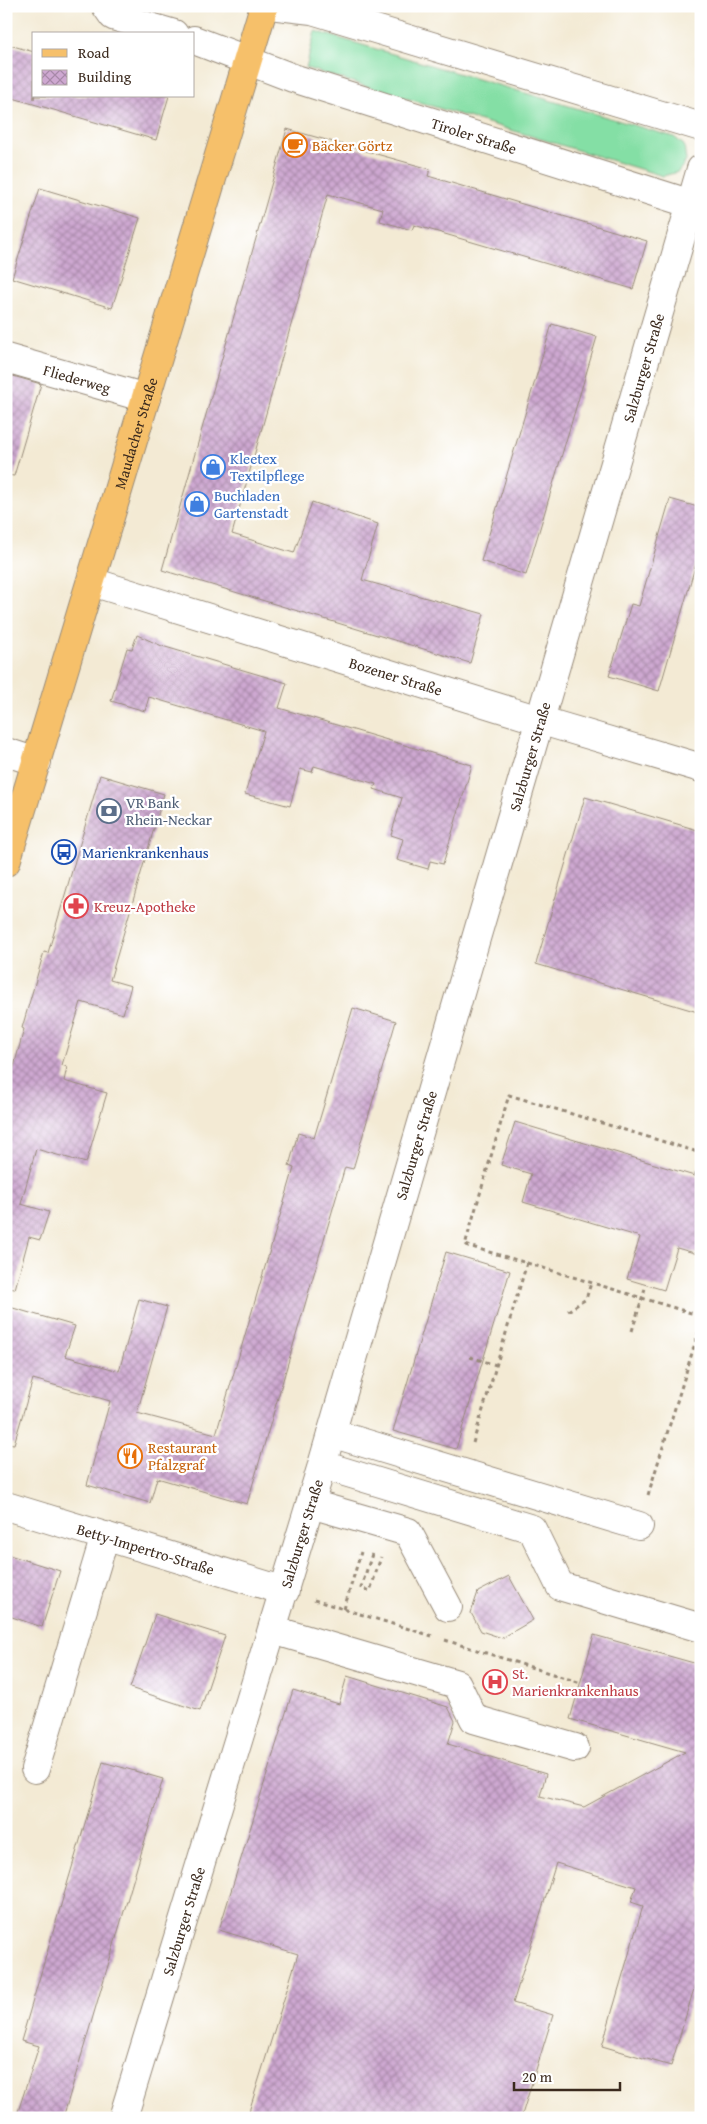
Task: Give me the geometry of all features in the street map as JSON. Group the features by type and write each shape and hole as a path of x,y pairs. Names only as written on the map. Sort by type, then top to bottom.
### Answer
{"main road":[{"name":"Maudacher Straße","path":"6,862 92,582 264,6"}],"street":[{"path":"106,6 113,16 167,32"},
{"path":"278,6 312,10 701,127"},
{"name":"Tiroler Straße","path":"195,40 293,78 695,205"},
{"name":"Salzburger Straße","path":"123,2118 274,1630 539,720 695,205 701,169"},
{"name":"Fliederweg","path":"6,358 146,398"},
{"name":"Bozener Straße","path":"92,582 701,768"},
{"path":"6,752 37,762"},
{"path":"331,1432 639,1526"},
{"path":"322,1465 532,1528 560,1586 701,1628"},
{"path":"311,1504 408,1532 448,1607"},
{"name":"Betty-Impertro-Straße","path":"6,1506 285,1591"},
{"path":"35,1769 105,1536"},
{"path":"274,1630 457,1684 474,1719 575,1748"}],"path":[{"path":"701,1153 509,1096 465,1245 701,1316"},
{"path":"695,1176 701,1159"},
{"path":"464,1472 527,1263"},
{"path":"568,1311 586,1299 591,1283"},
{"path":"632,1331 646,1285"},
{"path":"639,1526 701,1324"},
{"path":"470,1357 496,1365"},
{"path":"344,1609 363,1545"},
{"path":"374,1549 361,1588 370,1591 382,1554 387,1555"},
{"path":"285,1591 581,1683"},
{"path":"432,1630 437,1638"}],"green space":[{"path":"315,31 674,137 684,145 686,161 678,172 663,176 306,68"}],"building":[{"path":"6,44 32,51 32,98 168,98 156,140 6,96"},
{"path":"287,129 430,169 428,176 647,241 633,289 414,225 412,230 380,221 383,209 328,194 232,534 294,553 312,502 378,524 362,580 484,614 470,663 162,570"},
{"path":"40,188 140,218 112,308 12,278"},
{"path":"552,324 597,337 526,575 481,561"},
{"path":"6,374 41,384 14,476 6,475"},
{"path":"670,499 701,508 701,546 659,691 609,676 631,604 639,606"},
{"path":"137,635 162,646 287,683 279,708 472,765 443,864 430,861 428,869 397,860 403,839 391,835 402,798 374,789 376,784 314,766 312,772 300,769 290,806 245,794 264,731 149,697 145,711 111,701 127,648 132,649"},
{"path":"100,775 164,794 110,980 131,986 123,1014 81,1002 62,1065 67,1067 64,1081 107,1093 86,1163 36,1149 21,1204 49,1212 40,1240 29,1237 15,1289 6,1288 6,1096 24,1029 22,1028 44,952 48,953"},
{"path":"585,797 701,831 701,1013 536,964"},
{"path":"353,1008 396,1021 353,1169 345,1167 247,1504 157,1478 150,1503 87,1485 110,1401 33,1379 14,1444 6,1443 6,1306 75,1326 65,1356 119,1371 139,1299 167,1307 137,1413 216,1434 294,1168 289,1166 298,1133 314,1138"},
{"path":"515,1122 701,1178 701,1255 677,1248 664,1290 627,1279 640,1237 523,1202 531,1174 501,1165"},
{"path":"446,1252 510,1271 456,1449 393,1431"},
{"path":"6,1554 60,1571 42,1627 6,1615"},
{"path":"509,1576 533,1620 502,1638 481,1631 471,1613 478,1592"},
{"path":"155,1614 225,1636 200,1711 130,1688"},
{"path":"594,1635 701,1665 701,1965 671,2066 602,2046 643,1906 631,1902 636,1887 556,1863 513,2003 553,2015 521,2118 247,2118 298,1954 219,1930 293,1690 339,1704 347,1676 448,1707 455,1721 448,1744 546,1774 540,1796 584,1807 685,1752 570,1719"},
{"path":"103,1762 163,1779 63,2118 16,2118 39,2046 21,2041"}],"place":[{"name":"Bäcker Görtz","path":"295,145"},
{"name":"Kleetex Textilpflege","path":"213,467"},
{"name":"Buchladen Gartenstadt","path":"197,504"},
{"name":"VR Bank Rhein-Neckar","path":"109,811"},
{"name":"Marienkrankenhaus","path":"64,852"},
{"name":"Kreuz-Apotheke","path":"76,906"},
{"name":"Restaurant Pfalzgraf","path":"130,1456"},
{"name":"St. Marienkrankenhaus","path":"495,1682"}]}
